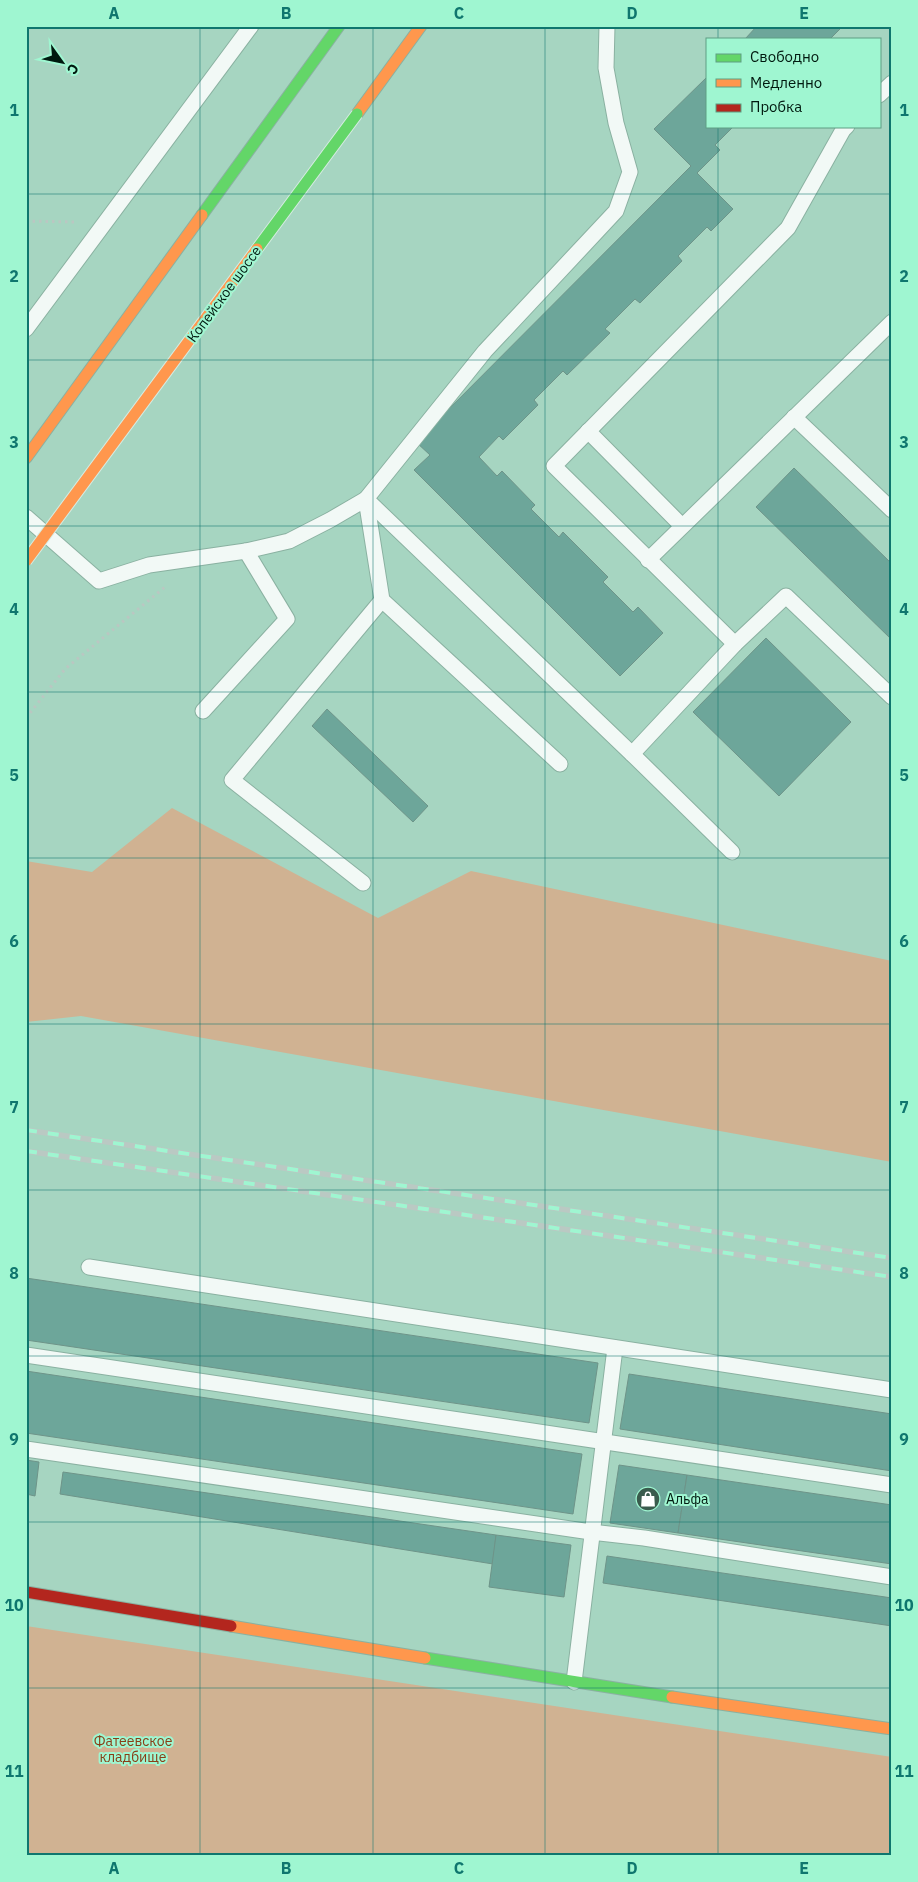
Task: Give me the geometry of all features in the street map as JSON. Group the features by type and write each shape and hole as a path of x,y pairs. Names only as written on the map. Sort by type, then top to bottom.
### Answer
{"main road":[{"path":"26,458 339,26"},
{"name":"Копейское шоссе","path":"26,561 421,26"},
{"path":"26,1592 574,1682 892,1729"}],"lane":[{"path":"26,329 251,26"},
{"path":"26,517 99,581 149,565 246,551 289,541 366,499 485,351 616,211 630,172 616,123 606,68 607,26"},
{"path":"880,94 892,83"},
{"path":"735,644 554,466 788,228 845,128"},
{"path":"648,560 892,322"},
{"path":"794,417 892,510"},
{"path":"588,431 682,526"},
{"path":"366,499 382,600 560,764"},
{"path":"366,499 732,852"},
{"path":"203,711 287,619 246,551"},
{"path":"632,754 735,644 786,596 892,697"},
{"path":"363,883 232,780 382,600"},
{"path":"89,1268 892,1390"},
{"path":"574,1682 615,1348"},
{"path":"26,1355 892,1485"},
{"path":"26,1449 591,1532 644,1533 892,1577"}],"path":[{"path":"26,221 106,222"},
{"path":"26,718 66,669 171,583"}],"green space":[{"path":"172,808 378,918 471,871 892,961 892,1162 81,1016 26,1022 26,861 92,872"},
{"name":"Фатеевское кладбище","path":"26,1626 892,1757 892,1856 26,1856"}],"building":[{"path":"757,26 843,26 831,38 746,38"},
{"path":"706,78 706,128 732,128 715,145 720,150 697,173 733,209 711,231 707,227 678,256 682,261 640,303 635,299 605,329 610,333 567,375 563,371 534,400 538,405 503,440 499,436 479,457 497,476 502,471 535,505 531,509 559,537 563,532 608,577 603,582 633,612 638,607 663,633 620,676 414,470 430,455 416,442 691,166 654,129"},
{"path":"794,468 892,564 892,640 756,507"},
{"path":"766,638 851,722 779,796 693,712"},
{"path":"327,709 428,806 413,822 312,726"},
{"path":"26,1278 598,1363 589,1423 26,1340"},
{"path":"26,1371 582,1454 573,1514 26,1433"},
{"path":"629,1374 892,1414 892,1471 620,1429"},
{"path":"26,1460 39,1462 35,1496 26,1494"},
{"name":"Альфа","path":"619,1465 687,1475 678,1533 610,1523"},
{"path":"63,1472 496,1535 493,1564 60,1494"},
{"path":"687,1475 892,1505 892,1564 678,1533"},
{"path":"496,1535 571,1545 564,1597 489,1587"},
{"path":"607,1556 892,1598 892,1626 603,1583"}],"railway":[{"path":"26,1130 892,1258"},
{"path":"26,1151 892,1277"}],"traffic: fast":[{"path":"202,215 339,26"},
{"path":"257,249 357,114"},
{"path":"425,1658 672,1697"}],"traffic: slow":[{"path":"357,114 421,26"},
{"path":"26,458 202,215"},
{"path":"26,561 257,249"},
{"path":"231,1626 425,1658"},
{"path":"672,1697 892,1729"}],"traffic: jam":[{"path":"26,1592 231,1626"}],"place":[{"name":"Альфа","path":"648,1499"}]}
